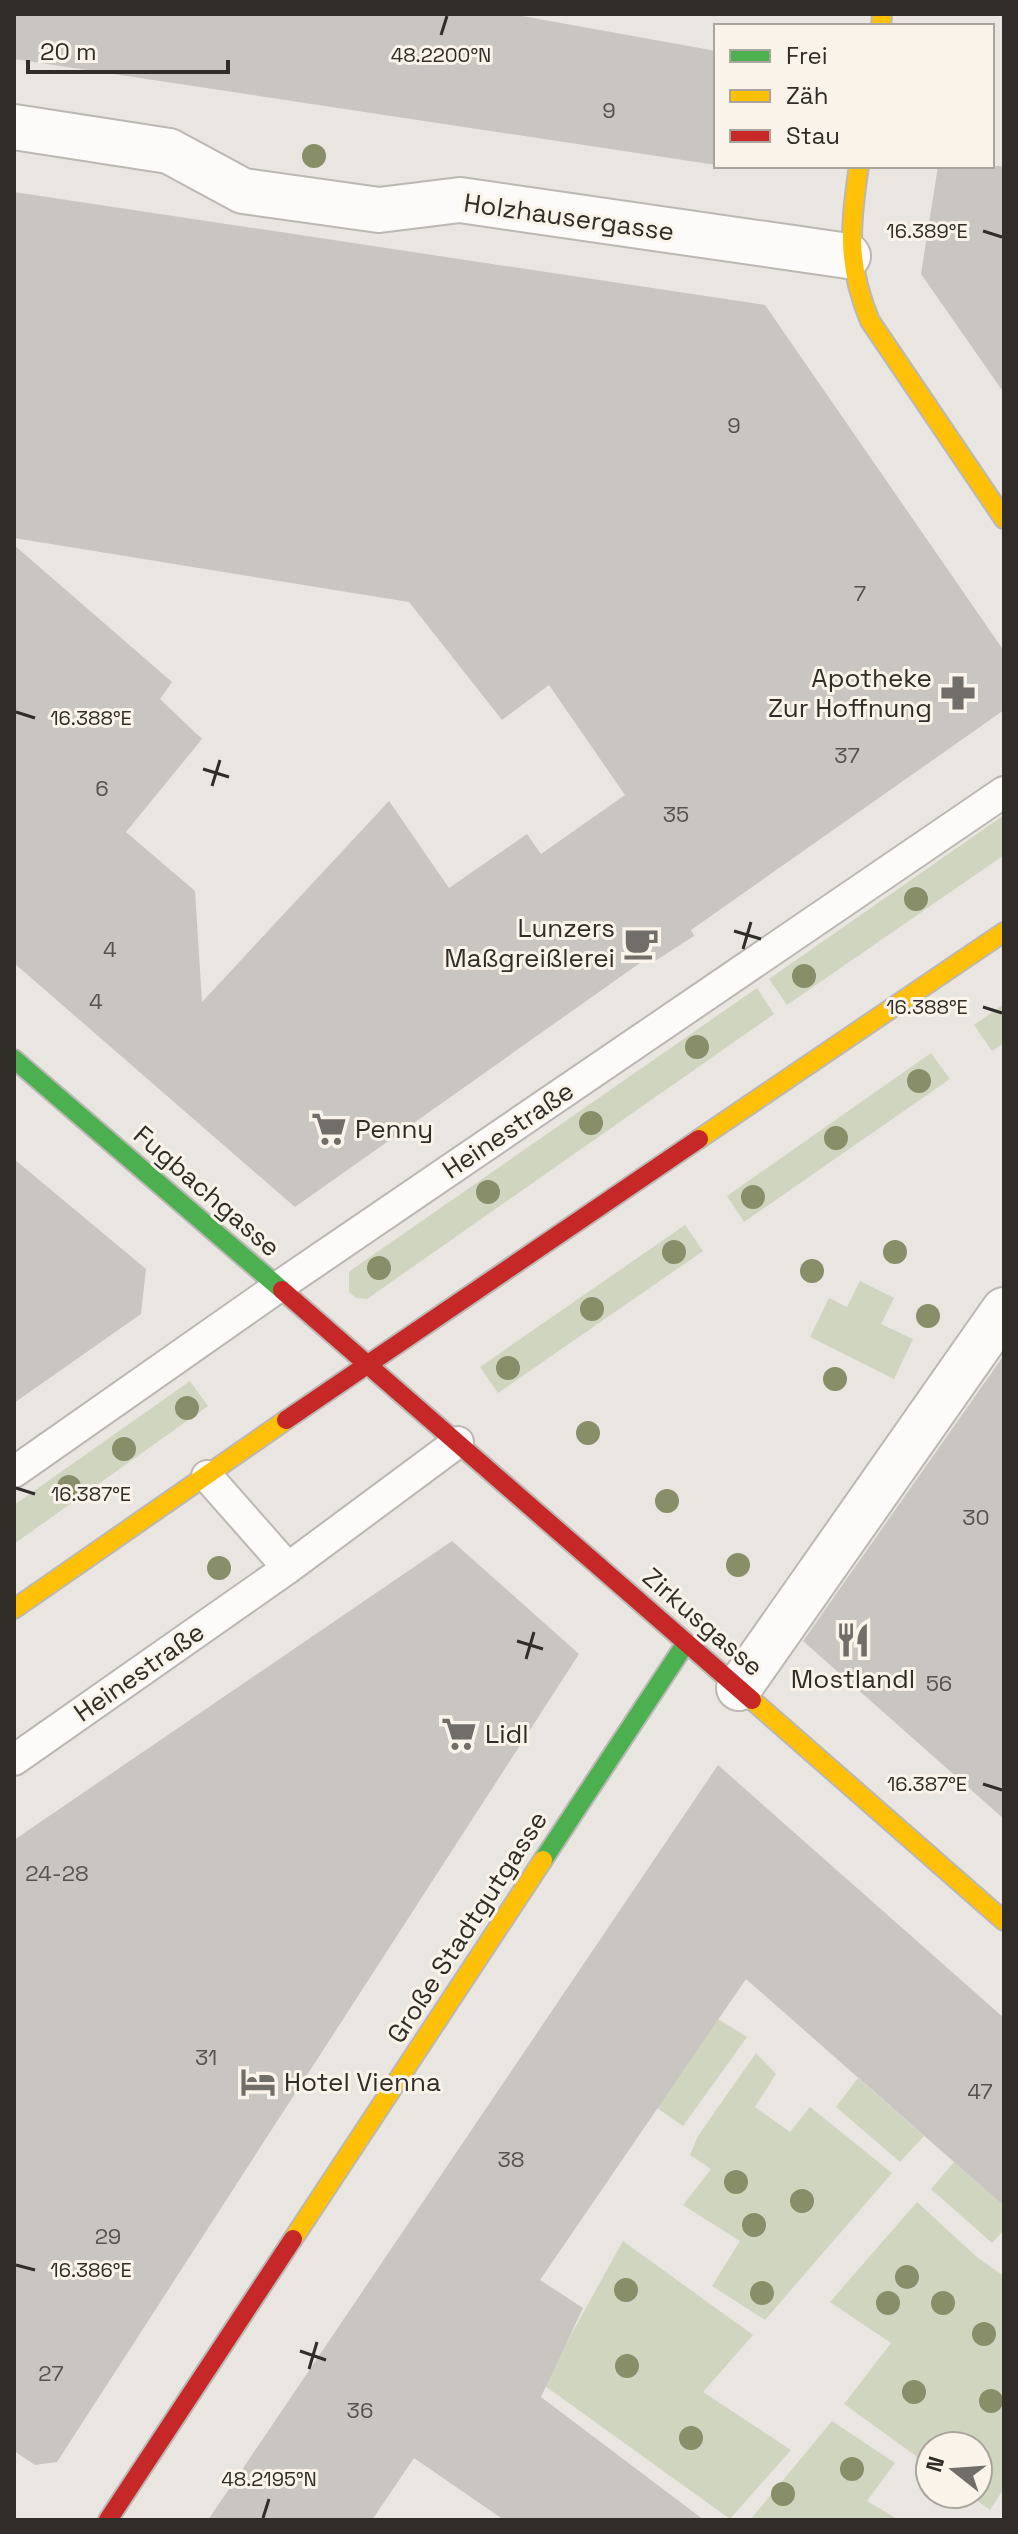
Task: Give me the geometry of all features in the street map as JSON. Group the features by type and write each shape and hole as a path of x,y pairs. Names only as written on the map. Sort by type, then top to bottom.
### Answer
{"street":[{"name":"Holzhausergasse","path":"14,127 169,151 243,191 379,210 460,200 848,256"},
{"path":"859,168 848,256 855,290 870,321 1004,519"},
{"path":"14,1609 367,1363 1004,932"},
{"name":"Fugbachgasse","path":"14,1059 367,1363"},
{"path":"739,1688 1004,1310"},
{"name":"Zirkusgasse","path":"367,1363 1004,1921"},
{"name":"Große Stadtgutgasse","path":"108,2520 686,1643"}],"lane":[{"name":"Heinestraße","path":"14,1472 278,1287 1004,792"},
{"name":"Heinestraße","path":"14,1760 288,1568 458,1442"},
{"path":"207,1476 288,1568"}],"green space":[{"path":"1004,815 1004,855 787,1005 769,979"},
{"path":"757,988 774,1014 367,1299 356,1298 349,1292 349,1272 357,1266"},
{"path":"1004,1004 1004,1043 992,1051 974,1025"},
{"path":"931,1053 950,1079 744,1222 727,1196"},
{"path":"685,1225 703,1251 498,1393 480,1367"},
{"path":"860,1281 894,1298 881,1324 913,1339 894,1379 810,1337 829,1298 847,1307"},
{"path":"190,1381 208,1406 14,1544 14,1505"},
{"path":"718,2019 747,2037 683,2126 657,2108"},
{"path":"756,2053 776,2074 755,2107 790,2132 810,2107 892,2173 765,2320 712,2286 740,2241 683,2205 711,2169 690,2155 698,2136"},
{"path":"858,2078 924,2136 900,2162 836,2107"},
{"path":"954,2162 1004,2206 1004,2230 992,2243 931,2189"},
{"path":"917,2202 978,2258 1004,2276 1004,2488 994,2504 994,2430 914,2430 914,2454 844,2404 891,2343 830,2302"},
{"path":"623,2241 753,2335 703,2392 791,2450 730,2519 534,2378 567,2342"},
{"path":"832,2421 895,2463 867,2501 899,2520 750,2520"}],"building":[{"path":"14,14 511,14 714,51 714,165 14,59"},
{"path":"1004,166 1004,393 921,274 938,168"},
{"path":"14,192 765,305 1004,651 1004,710 691,930 694,936 652,963 647,958 295,1207 14,963 14,545 172,682 160,699 202,739 126,832 195,891 202,1002 389,801 449,888 527,834 541,854 625,795 549,685 502,720 409,602 14,538"},
{"path":"14,1159 146,1269 141,1314 14,1403"},
{"path":"1004,1355 1004,1819 803,1641"},
{"path":"452,1541 579,1654 57,2462 35,2465 14,2451 14,1840"},
{"path":"718,1765 1004,2018 1004,2206 746,1979 540,2280 583,2308 541,2397 704,2520 504,2520 414,2458 372,2520 208,2520"}],"traffic: fast":[{"path":"14,1059 282,1290"},
{"path":"543,1860 686,1643"}],"traffic: slow":[{"path":"881,24 882,14"},
{"path":"859,168 852,244 857,281 870,321 1004,519"},
{"path":"699,1139 1004,932"},
{"path":"14,1609 286,1420"},
{"path":"752,1700 1004,1921"},
{"path":"293,2239 543,1860"}],"traffic: jam":[{"path":"286,1420 699,1139"},
{"path":"282,1290 752,1700"},
{"path":"108,2520 293,2239"}],"place":[{"name":"Apotheke Zur Hoffnung","path":"958,693"},
{"name":"Lunzers Maßgreißlerei","path":"641,943"},
{"name":"Penny","path":"329,1129"},
{"name":"Mostlandl","path":"853,1640"},
{"name":"Lidl","path":"459,1734"},
{"name":"Hotel Vienna","path":"258,2082"}]}
